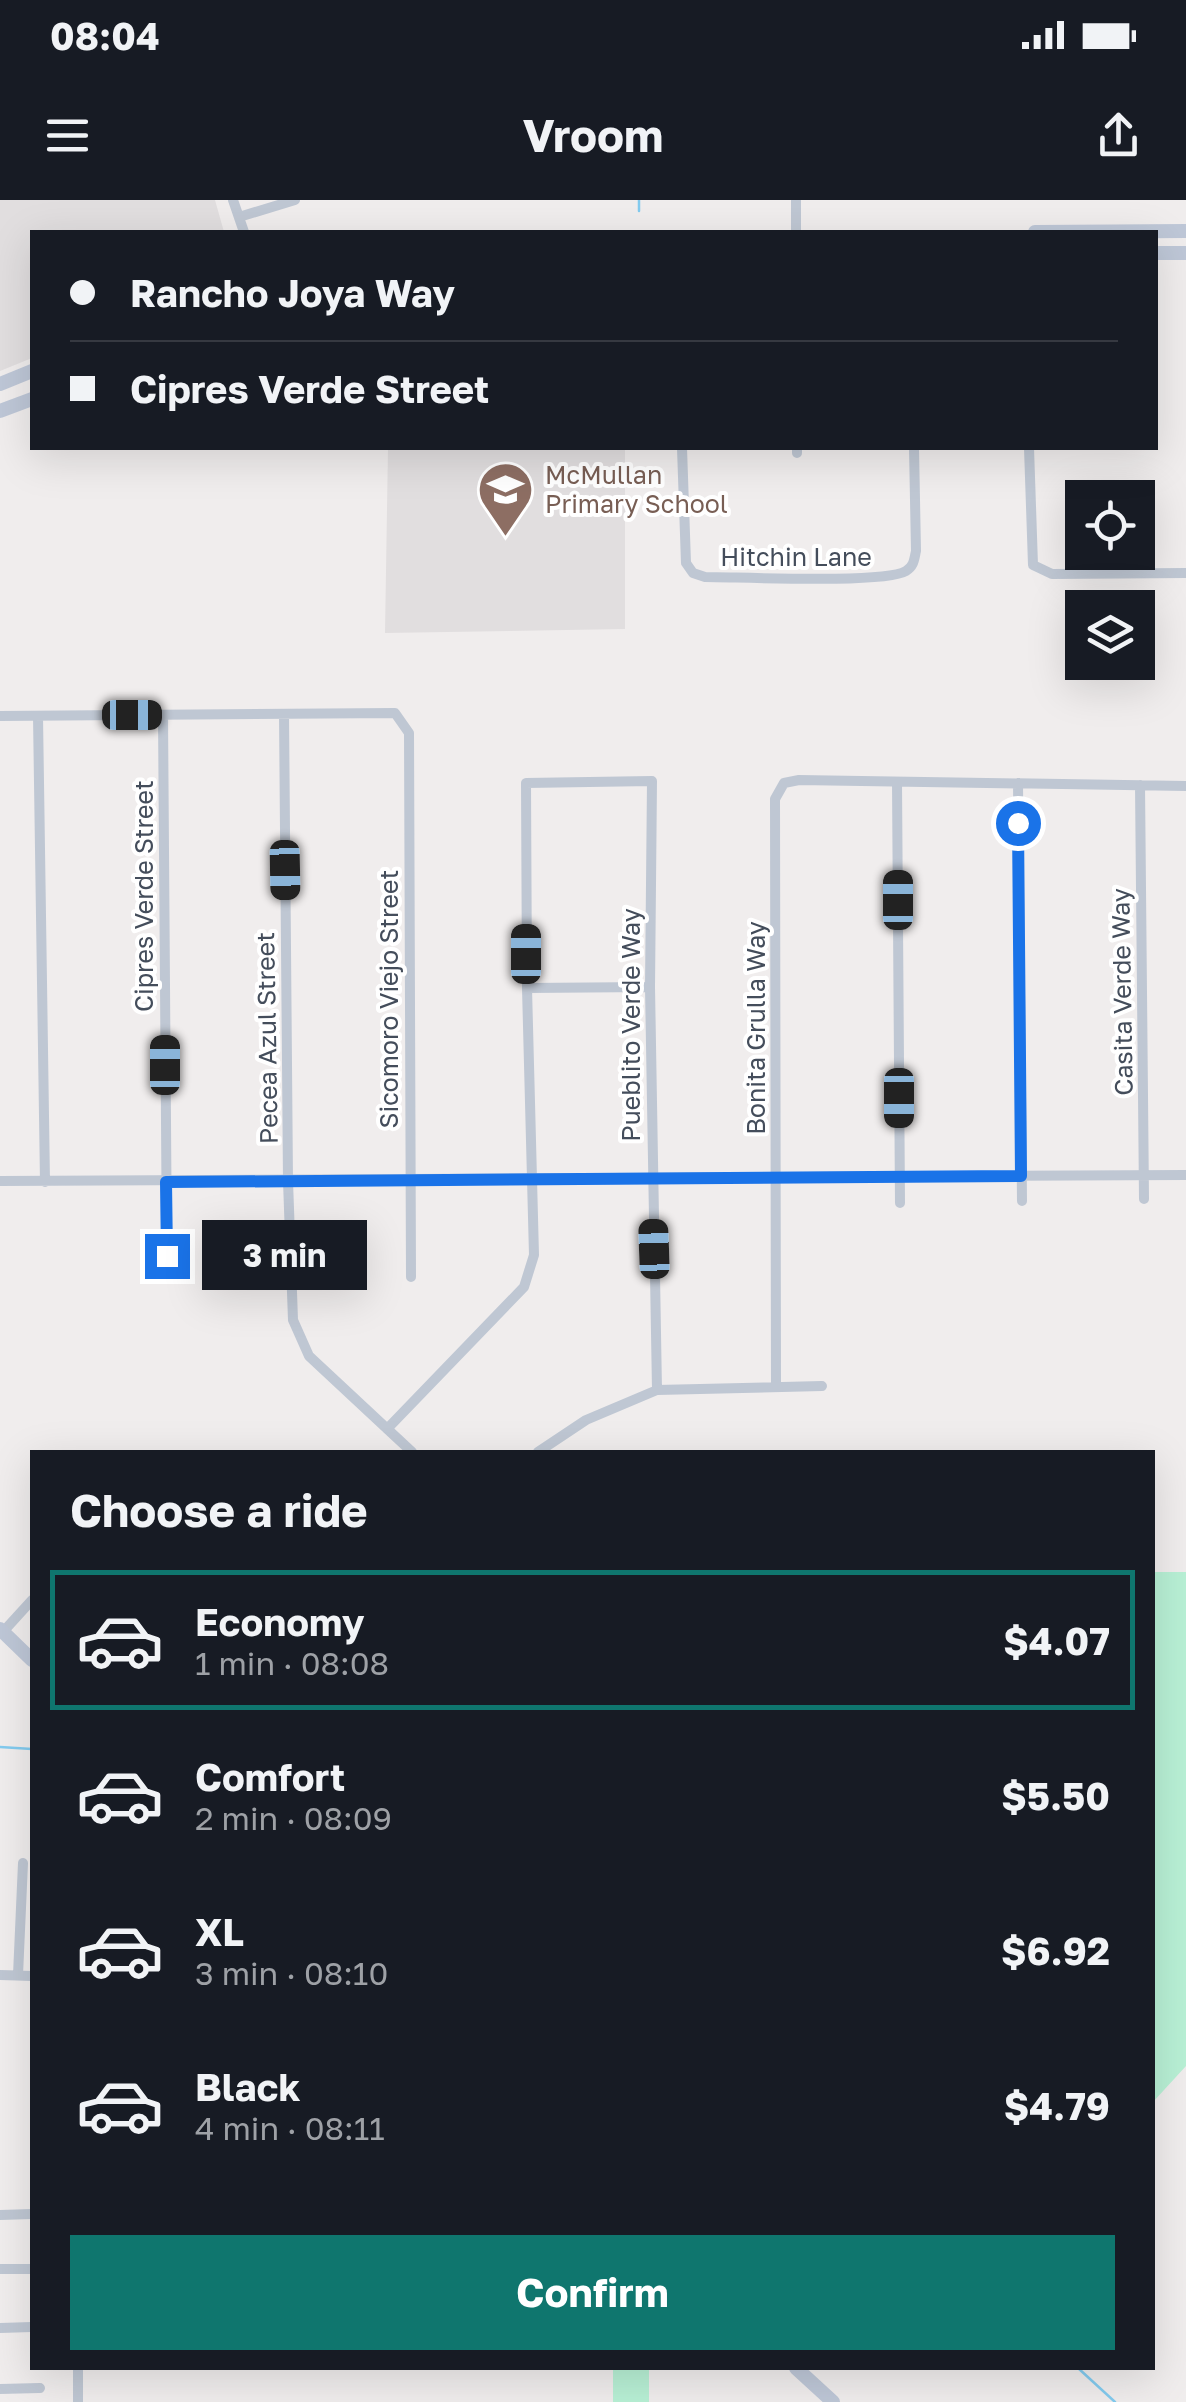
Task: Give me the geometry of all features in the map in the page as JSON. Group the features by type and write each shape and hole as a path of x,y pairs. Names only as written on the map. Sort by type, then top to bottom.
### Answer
{"main road":[{"path":"1158,231 1186,230"},
{"path":"1158,253 1186,253"},
{"path":"0,384 30,372"},
{"path":"0,411 30,400"},
{"path":"1,1630 30,1658"},
{"path":"798,2370 832,2402"}],"street":[{"path":"233,200 243,230"},
{"path":"239,218 295,200"},
{"path":"796,200 796,230"},
{"name":"Hitchin Lane","path":"682,450 684,550 686,563 694,573 893,576 913,565 916,551 914,450"},
{"path":"1029,450 1031,556 1033,564 1044,573 1186,573"},
{"name":"Sicomoro Viejo Street","path":"284,714 395,713 409,733 411,1278"},
{"path":"0,716 284,714"},
{"name":"Pecea Azul Street","path":"284,714 293,1320 309,1356 410,1450"},
{"name":"Cipres Verde Street","path":"162,715 167,1256"},
{"path":"38,716 45,1182"},
{"name":"Bonita Grulla Way","path":"776,1387 775,799 784,783 799,780 898,782"},
{"name":"Pueblito Verde Way","path":"526,988 526,782 652,781 650,987 657,1390"},
{"path":"900,1203 898,782 1186,786"},
{"path":"1018,784 1022,1200"},
{"name":"Casita Verde Way","path":"1140,785 1144,1198"},
{"path":"387,1429 524,1286 534,1255 526,988 650,987"},
{"path":"0,1182 1186,1175"},
{"path":"541,1450 576,1425 657,1390 822,1386"},
{"path":"1,1630 30,1602"},
{"path":"18,1975 23,1862"},
{"path":"0,1975 30,1976"},
{"path":"0,2214 30,2214"},
{"path":"0,2269 30,2268"},
{"path":"0,2328 30,2327"},
{"path":"78,2370 78,2402"},
{"path":"0,2389 40,2388"}],"shaded area":[{"path":"0,200 215,200 223,230 30,230 30,359 0,371"},
{"name":"McMullan Primary School","path":"388,450 625,450 625,629 385,633"}],"green space":[{"path":"1155,1572 1186,1572 1186,2066 1155,2100"},
{"path":"613,2370 649,2370 649,2402 613,2402"}],"waterway":[{"path":"639,200 639,211"},
{"path":"0,1747 30,1749"},
{"path":"1080,2370 1115,2402"}],"place":[{"name":"McMullan Primary School","path":"506,538"}],"route":[{"path":"167,1256 166,1182 1021,1176 1018,823"}]}
